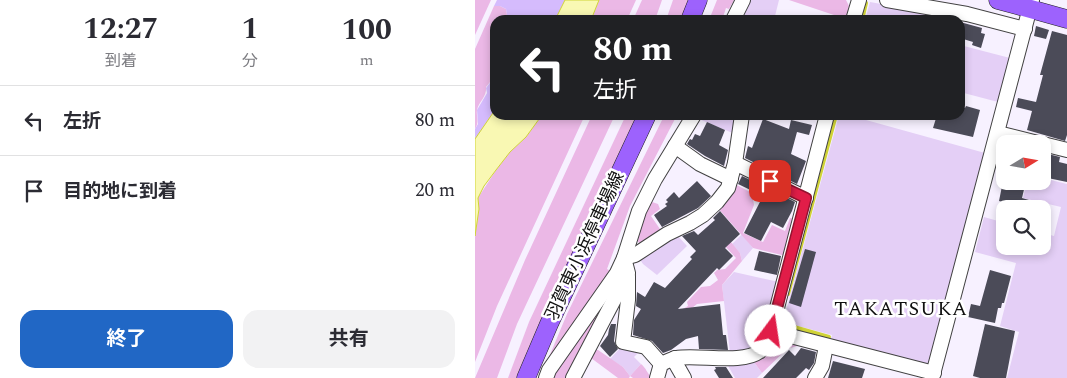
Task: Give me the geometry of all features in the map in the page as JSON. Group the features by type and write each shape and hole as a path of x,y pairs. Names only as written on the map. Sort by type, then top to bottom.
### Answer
{"main road":[{"path":"692,15 697,0"},
{"path":"998,0 1030,5 1067,19"},
{"name":"羽賀東小浜停車場線","path":"526,378 549,324 645,120"}],"street":[{"path":"736,15 743,0"},
{"path":"854,15 859,0"},
{"path":"887,0 967,14 1025,29"},
{"path":"771,331 933,375 998,133 1030,5"},
{"path":"546,378 549,370 617,274 639,211 691,120"},
{"path":"624,258 635,255 667,234 703,215 729,188 741,120"},
{"path":"661,364 675,358 741,358 752,356 761,351 768,342 826,120"},
{"path":"998,133 1006,135"},
{"path":"675,146 700,164 731,179"},
{"path":"1051,146 1067,150"},
{"path":"735,163 806,198"},
{"path":"624,258 628,273 628,300 623,342 646,347 661,364"},
{"path":"573,378 628,273"},
{"path":"815,378 822,366 826,346"},
{"path":"675,358 676,364 684,378"},
{"path":"657,378 661,364"}],"shaded area":[{"path":"475,0 491,0 475,35"},
{"path":"565,0 599,0 593,15 558,15"},
{"path":"599,0 636,0 629,15 593,15"},
{"path":"642,0 662,0 657,15 635,15"},
{"path":"673,0 689,0 683,15 668,15"},
{"path":"717,0 734,0 729,9 726,8 724,15 711,15"},
{"path":"748,0 779,0 775,15 741,15"},
{"path":"789,0 846,0 849,6 847,15 834,15"},
{"path":"870,2 943,15 866,15"},
{"path":"494,6 506,9 507,15 490,15"},
{"path":"490,15 490,82 478,107 475,129 475,49"},
{"path":"965,46 1010,58 998,102 965,93"},
{"path":"490,117 490,120 538,120 526,137 510,152 484,186 478,198 479,209 475,236 475,139"},
{"path":"538,120 583,120 497,306 475,362 475,236 479,209 478,198 510,152 526,137"},
{"path":"590,120 613,120 517,324 497,378 475,378 525,260"},
{"path":"624,120 637,120 518,378 508,378 529,322"},
{"path":"662,120 674,120 630,206 607,269 612,272 544,369 567,314"},
{"path":"701,120 736,120 735,134"},
{"path":"838,120 866,120 985,153 929,366 831,339 832,335 783,322"},
{"path":"1051,180 1067,184 1067,378 1007,378 1019,332 1000,326 1016,263 975,252 984,217 996,220 996,255 1051,255 1051,235 1054,236 1061,207 1051,205 1051,200 1023,198 1025,190 1051,190"},
{"path":"733,183 752,193 754,205 743,233 763,242 772,225 785,231 790,218 796,219 786,256 753,248 717,207"},
{"path":"652,202 658,204 660,209 651,216 662,232 642,245 636,240 645,214"},
{"path":"676,234 687,246 657,275 643,264 639,258"},
{"path":"742,234 753,248 742,261 740,253 732,244"},
{"path":"726,236 740,253 742,261 722,285 724,301 697,304 692,308 681,310 688,306 687,302 701,287 710,286 718,280 714,273 717,270 725,269 736,258 724,245"},
{"path":"734,272 779,282 767,330 759,347 730,353 722,285"},
{"path":"620,278 566,378 552,378 553,375"},
{"path":"776,338 798,344 787,349 762,373 754,362"},
{"path":"623,345 642,349 634,357 641,364 630,376 623,367 610,359"},
{"path":"595,350 598,350 623,367 630,376 629,378 618,378 591,358"},
{"path":"754,362 762,373 757,378 735,378 727,364"},
{"path":"641,364 652,378 633,378 630,376"}],"sand":[{"path":"497,0 565,0 558,15 507,15 506,9 494,6"},
{"path":"490,83 490,117 475,139 475,129 478,124 477,110 487,93 486,88"}],"building":[{"path":"965,23 982,28 981,33 985,34 981,48 972,45 973,42 965,40"},
{"path":"1036,26 1049,30 1046,39 1034,36"},
{"path":"1052,31 1067,35 1067,135 1065,141 1051,137 1051,135 1027,130 1032,111 1016,107 1018,98 1036,102 1043,75 1040,75"},
{"path":"966,106 980,110 973,137 933,128 935,120 965,120"},
{"path":"763,120 789,129 791,120 812,125 809,135 797,132 791,154 806,161 797,184 745,158 748,146 752,148"},
{"path":"707,122 725,130 719,145 728,150 724,166 687,144 695,134 700,136"},
{"path":"1051,155 1060,157 1059,162 1067,164 1067,182 1051,179"},
{"path":"742,176 795,202 783,228 771,222 761,241 744,233 763,196 738,184"},
{"path":"697,181 711,196 698,208 662,227 654,215 667,206 665,204 668,202 666,200 674,192 679,198"},
{"path":"1001,190 1024,190 1022,198 1029,200 999,200"},
{"path":"720,211 740,234 725,248 733,256 719,270 717,268 678,309 720,304 723,335 726,335 728,350 699,349 698,336 686,339 671,350 663,353 652,341 633,335 634,320 641,309 636,306 637,292 645,297 654,282 665,288 692,259 690,257 696,251 682,236 694,231 698,235 715,220 713,218"},
{"path":"805,249 816,252 801,307 789,303"},
{"path":"759,251 781,256 777,275 754,270"},
{"path":"990,270 1011,276 1004,303 1002,303 1001,308 998,308 995,323 968,317 971,304 980,306"},
{"path":"611,324 616,324 614,341 618,349 610,357 600,346 608,335"},
{"path":"985,324 1015,331 1006,378 980,378 973,376"},
{"path":"801,348 816,352 814,363 809,370 806,368 796,378 763,378 789,350 795,356"},
{"path":"833,361 865,369 862,378 828,378"},
{"path":"715,367 726,367 733,378 719,378 714,370 716,369"}],"waterway":[{"path":"863,15 866,3"},
{"path":"788,294 835,120"},
{"path":"781,320 780,323 829,337"}],"district":[{"name":"TAKATSUKA","path":"901,309"}],"route":[{"path":"770,181 806,198 771,331"}]}
